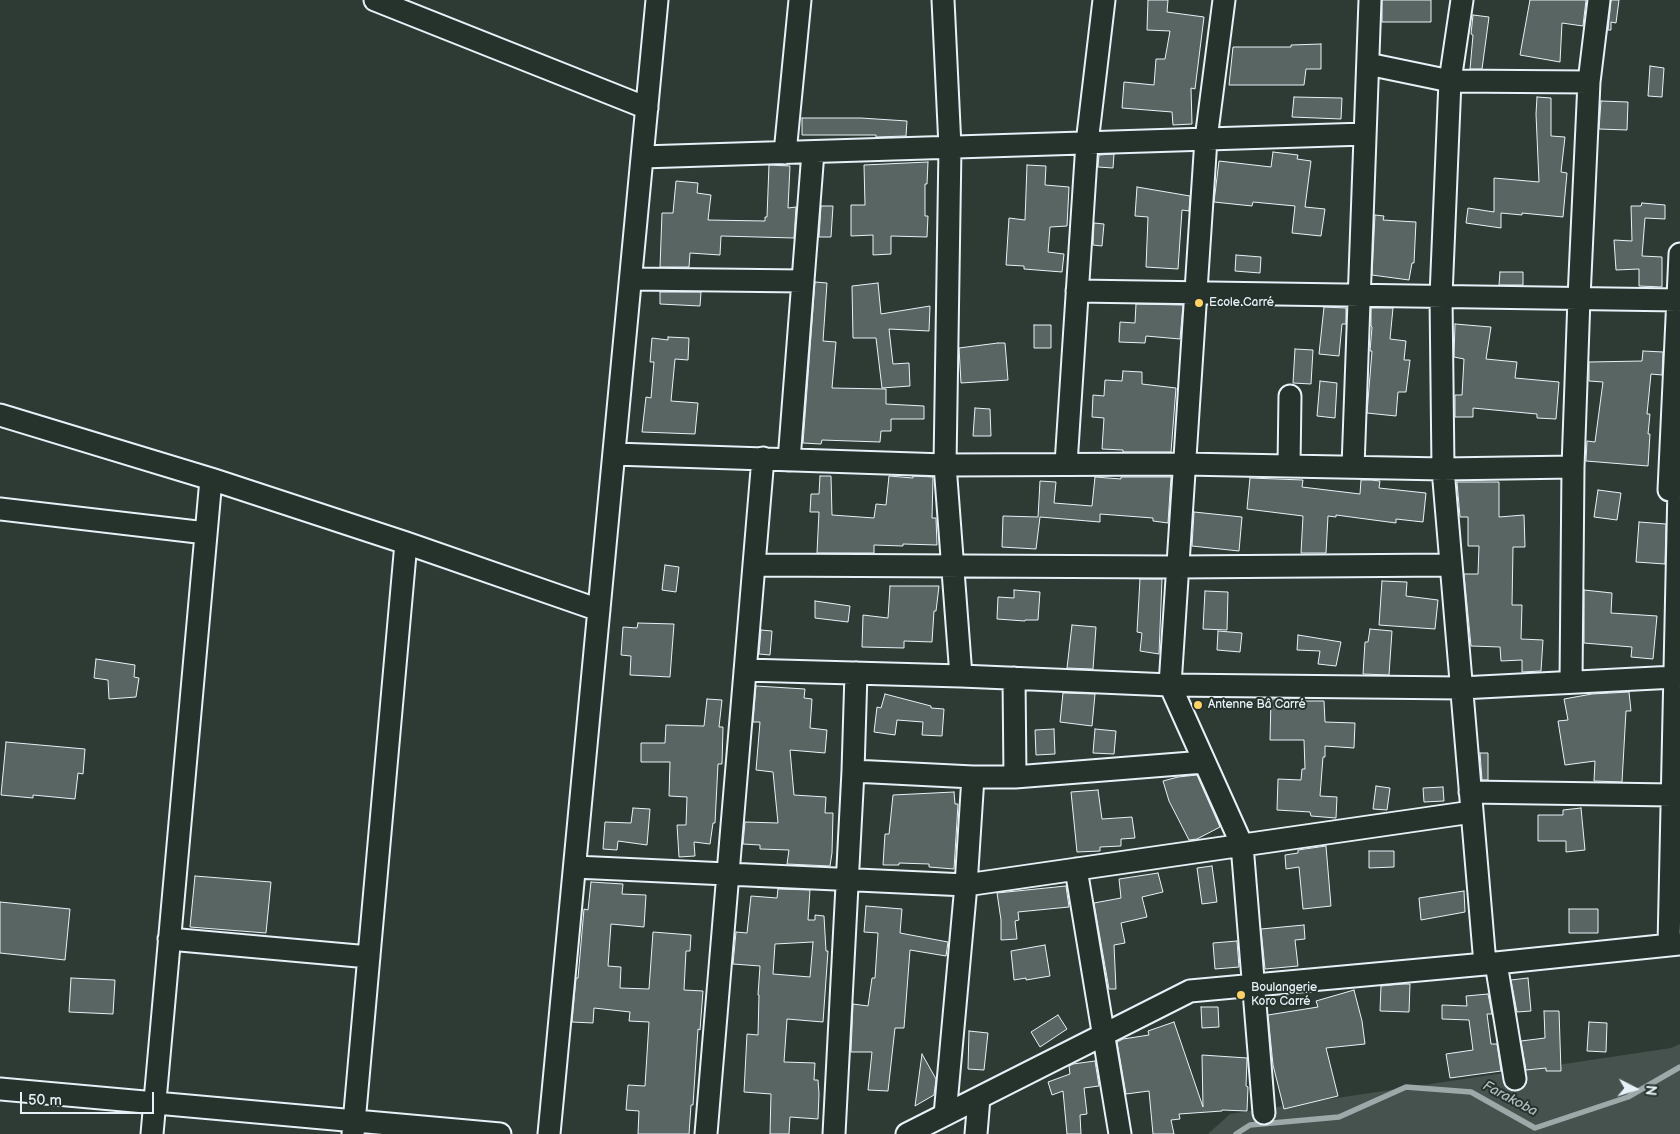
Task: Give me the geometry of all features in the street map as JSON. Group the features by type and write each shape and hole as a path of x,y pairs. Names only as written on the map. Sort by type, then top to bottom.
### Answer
{"street":[{"path":"375,0 647,108"},
{"path":"549,1134 658,0"},
{"path":"784,152 800,0"},
{"path":"943,0 950,147 945,465 961,676"},
{"path":"1066,464 1087,143 1104,0"},
{"path":"1224,0 1206,139 1170,685 1242,845 1264,1113"},
{"path":"1353,468 1370,0"},
{"path":"1462,0 1450,80 1441,296 1443,469 1471,802 1491,963 1515,1079"},
{"path":"1571,682 1573,467 1578,298 1588,82 1598,0"},
{"path":"1368,64 1450,80 1588,82"},
{"path":"642,157 1365,134"},
{"path":"789,460 813,152"},
{"path":"907,1134 1190,991 1675,945 1672,795 1679,486 1669,490 1680,254"},
{"path":"631,279 802,281"},
{"path":"1077,291 1678,300"},
{"path":"1289,466 1290,396"},
{"path":"0,415 211,479 599,610"},
{"path":"614,454 945,465 1184,464 1443,469 1573,467"},
{"path":"706,1134 763,458"},
{"path":"152,1134 211,479"},
{"path":"0,515 206,533"},
{"path":"354,1128 406,544"},
{"path":"754,565 1450,566"},
{"path":"745,670 961,676 1170,685 1461,688 1675,677"},
{"path":"834,1134 853,771 856,673"},
{"path":"1014,678 1015,777"},
{"path":"853,771 973,777 1015,777 1204,762"},
{"path":"945,1115 966,885 973,777"},
{"path":"574,867 966,885 1242,845 1471,802 1672,795"},
{"path":"1076,869 1120,1134"},
{"path":"170,939 369,957"},
{"path":"0,1089 155,1103 354,1128 500,1134"},
{"path":"976,1134 979,1098"}],"shaded area":[{"path":"1680,1044 1680,1134 1208,1134 1230,1114 1671,1048"}],"building":[{"path":"1148,0 1168,0 1167,12 1204,17 1195,89 1191,88 1192,124 1173,125 1172,112 1122,108 1124,82 1154,85 1156,59 1165,59 1170,31 1147,30"},
{"path":"1382,0 1431,0 1431,22 1382,22"},
{"path":"1530,0 1586,0 1583,26 1562,23 1560,62 1520,55"},
{"path":"1611,0 1619,0 1616,23 1611,22 1611,30 1608,30"},
{"path":"1473,15 1489,17 1482,69 1470,69"},
{"path":"1321,44 1321,69 1306,69 1304,85 1229,85 1233,47 1291,47 1291,45"},
{"path":"1650,66 1664,68 1662,97 1648,96"},
{"path":"1294,97 1342,98 1341,119 1292,117"},
{"path":"1537,97 1551,98 1551,136 1565,137 1561,172 1567,173 1563,217 1501,213 1501,228 1466,223 1468,208 1494,212 1494,178 1539,182"},
{"path":"1601,101 1628,102 1627,130 1599,129"},
{"path":"802,118 861,118 907,121 906,136 802,135"},
{"path":"1273,152 1298,155 1297,159 1311,161 1305,207 1325,209 1321,236 1292,233 1295,206 1253,202 1252,206 1214,202 1219,161 1271,167"},
{"path":"1114,154 1113,168 1098,167 1099,155"},
{"path":"928,162 927,184 925,184 925,216 928,216 927,237 891,236 891,254 873,255 873,235 851,236 851,205 865,205 864,165"},
{"path":"769,165 790,166 788,208 796,207 794,238 721,236 720,255 690,253 689,267 660,267 662,213 673,213 676,181 698,183 697,193 711,195 708,220 765,221 765,217 767,217"},
{"path":"1027,165 1046,166 1045,185 1069,187 1067,226 1050,227 1048,252 1064,254 1062,272 1024,269 1024,266 1006,265 1009,218 1025,220"},
{"path":"1137,187 1190,196 1189,211 1182,210 1178,269 1146,267 1148,217 1135,216"},
{"path":"1642,203 1665,205 1665,219 1645,218 1642,256 1662,257 1662,287 1639,286 1639,269 1616,270 1614,240 1632,241 1631,206 1641,206"},
{"path":"821,206 833,206 831,237 819,237"},
{"path":"1375,215 1384,216 1383,220 1416,222 1414,263 1412,263 1409,280 1372,275"},
{"path":"1094,223 1104,224 1102,246 1093,245"},
{"path":"1236,255 1261,257 1260,273 1235,271"},
{"path":"1500,272 1523,272 1523,285 1499,285"},
{"path":"815,282 827,283 823,341 836,342 832,388 886,389 886,404 924,406 924,419 891,419 891,431 881,431 880,442 822,440 821,444 803,443"},
{"path":"878,283 881,314 930,306 929,331 889,329 893,364 909,363 910,386 882,388 876,338 853,338 852,286"},
{"path":"660,292 701,292 700,306 660,304"},
{"path":"1136,304 1183,305 1180,339 1146,336 1145,343 1119,342 1120,322 1135,323"},
{"path":"1324,307 1346,308 1346,324 1342,324 1339,356 1319,354"},
{"path":"1371,308 1393,308 1390,339 1406,341 1404,360 1410,360 1406,392 1398,392 1396,416 1367,413 1372,351 1370,351"},
{"path":"1455,324 1491,327 1486,359 1517,362 1515,378 1559,382 1556,419 1537,418 1537,414 1473,408 1473,417 1455,417 1455,395 1462,395 1464,359 1454,357"},
{"path":"1034,325 1051,325 1051,348 1034,348"},
{"path":"668,337 689,338 688,360 675,359 671,401 698,403 695,434 642,432 646,397 651,398 654,362 650,362 652,338 668,340"},
{"path":"1005,343 1008,380 961,383 959,348"},
{"path":"1295,349 1313,350 1311,384 1293,383"},
{"path":"1643,351 1663,352 1662,375 1651,374 1647,414 1650,414 1648,466 1586,461 1587,441 1595,442 1603,382 1589,381 1589,362 1642,361"},
{"path":"1123,371 1142,372 1142,384 1176,388 1171,452 1123,452 1123,450 1102,449 1104,418 1092,417 1093,395 1104,396 1105,380 1122,381"},
{"path":"1320,381 1337,383 1335,418 1317,416"},
{"path":"975,408 990,409 991,436 973,436"},
{"path":"820,476 831,476 832,515 874,518 876,504 886,505 889,476 933,477 932,518 936,518 937,545 874,545 874,553 817,553 819,512 810,512 811,494 819,494"},
{"path":"1095,477 1121,479 1121,477 1171,477 1168,523 1153,521 1153,518 1100,514 1100,522 1040,517 1036,549 1002,547 1003,516 1038,517 1040,481 1056,482 1054,503 1092,506"},
{"path":"1250,478 1303,480 1302,487 1360,494 1361,480 1380,481 1379,488 1426,493 1423,522 1396,519 1396,523 1336,515 1336,517 1328,516 1326,553 1301,553 1303,516 1247,509"},
{"path":"1457,482 1499,482 1499,517 1524,515 1525,547 1513,547 1512,605 1522,605 1521,639 1543,640 1541,671 1522,672 1522,660 1501,661 1500,647 1471,646 1464,574 1478,574 1479,546 1468,546 1468,517 1460,517"},
{"path":"1598,490 1621,493 1617,520 1594,517"},
{"path":"1194,512 1242,517 1239,551 1192,546"},
{"path":"1639,522 1666,524 1665,564 1636,562"},
{"path":"665,565 679,567 676,592 662,590"},
{"path":"1140,579 1162,579 1159,654 1140,651 1142,633 1137,632"},
{"path":"1382,581 1407,582 1406,596 1438,600 1435,629 1379,625"},
{"path":"890,586 939,586 936,611 934,611 932,642 904,641 904,648 862,647 863,615 888,618"},
{"path":"1014,590 1040,592 1038,620 997,619 998,597 1014,598"},
{"path":"1584,590 1612,593 1611,613 1657,616 1653,659 1631,657 1632,647 1584,643"},
{"path":"1205,591 1228,592 1227,630 1203,629"},
{"path":"815,601 850,606 848,622 815,618"},
{"path":"638,623 674,624 670,677 630,675 631,656 621,655 623,627 637,628"},
{"path":"1072,625 1096,627 1093,669 1067,668"},
{"path":"1370,629 1392,631 1389,675 1363,674 1365,642 1368,642"},
{"path":"761,630 772,631 770,655 759,654"},
{"path":"1218,631 1242,633 1240,652 1217,650"},
{"path":"1298,635 1341,642 1336,666 1318,664 1320,651 1297,650"},
{"path":"96,659 135,665 134,677 139,678 136,697 109,699 108,680 94,678"},
{"path":"756,686 805,689 804,698 812,699 810,728 827,730 825,753 790,750 794,795 826,797 825,813 833,813 830,866 787,864 789,850 760,849 760,845 743,844 745,822 778,823 773,772 756,770 760,722 753,722"},
{"path":"1629,692 1631,711 1626,711 1622,782 1594,781 1595,761 1565,765 1558,721 1568,720 1564,699 1592,694"},
{"path":"1063,693 1095,694 1092,726 1060,722"},
{"path":"885,694 931,706 931,708 944,709 942,736 922,735 923,722 897,720 895,735 874,732 877,707 881,708"},
{"path":"707,699 722,700 719,727 723,727 722,764 718,764 715,823 713,823 710,844 694,842 695,856 679,857 677,825 686,825 687,797 669,796 670,762 641,762 641,743 665,743 666,725 704,726"},
{"path":"1271,699 1324,701 1325,722 1355,723 1354,748 1325,746 1320,796 1337,797 1336,818 1311,816 1310,812 1277,810 1278,779 1301,780 1302,769 1305,769 1304,740 1270,740"},
{"path":"1054,729 1055,754 1036,755 1035,730"},
{"path":"1095,729 1116,731 1114,754 1093,753"},
{"path":"6,742 85,749 83,774 78,773 75,799 33,795 33,798 1,795"},
{"path":"1480,753 1488,753 1488,780 1482,780"},
{"path":"1197,775 1220,827 1197,839 1189,840 1169,801 1163,781"},
{"path":"1376,786 1390,788 1387,810 1373,809"},
{"path":"1443,787 1444,801 1424,802 1423,788"},
{"path":"1098,790 1102,819 1132,817 1135,838 1121,839 1121,846 1100,847 1100,851 1077,852 1071,792"},
{"path":"954,792 955,804 958,804 954,869 929,867 929,864 899,863 899,865 883,865 885,834 889,834 893,795"},
{"path":"633,808 650,809 647,845 618,841 617,850 603,849 605,822 631,823"},
{"path":"1581,808 1585,850 1566,852 1566,841 1538,841 1538,815 1563,815 1563,810"},
{"path":"1326,846 1331,906 1303,909 1299,867 1286,869 1285,855 1298,853 1298,850"},
{"path":"1369,851 1394,851 1394,867 1369,868"},
{"path":"1212,866 1217,902 1202,904 1197,868"},
{"path":"1158,873 1163,892 1142,897 1147,917 1121,923 1125,943 1114,945 1116,989 1109,989 1094,903 1121,898 1119,879"},
{"path":"195,876 271,882 266,933 190,927"},
{"path":"591,882 623,884 622,894 646,895 644,927 611,924 608,966 621,967 620,988 649,989 653,932 691,935 690,951 686,951 684,990 703,991 689,1134 638,1134 639,1111 626,1110 628,1085 645,1086 649,1022 629,1021 630,1012 594,1008 593,1023 572,1022 584,909 588,910"},
{"path":"1066,886 1069,907 1018,912 1019,920 1015,921 1017,939 1001,940 1001,920 997,893"},
{"path":"778,889 810,890 808,920 815,920 815,915 824,916 826,951 828,951 823,1022 787,1019 784,1062 815,1063 814,1080 818,1080 819,1094 818,1119 790,1117 789,1134 770,1134 771,1094 744,1092 747,1034 758,1035 760,966 733,964 736,932 747,933 751,896 777,898","holes":["813,942 810,977 773,974 775,944"]},
{"path":"1464,891 1465,912 1421,920 1419,898"},
{"path":"0,902 70,909 65,960 0,953"},
{"path":"866,906 902,909 900,933 948,942 946,956 910,950 904,1028 895,1028 888,1091 868,1090 872,1052 851,1052 853,1004 868,1006 872,978 875,978 878,933 864,932"},
{"path":"1569,909 1598,909 1598,933 1569,933"},
{"path":"1304,925 1305,939 1295,940 1298,966 1265,969 1261,929"},
{"path":"1237,941 1239,967 1215,969 1213,943"},
{"path":"1045,945 1050,976 1014,980 1011,951"},
{"path":"71,978 115,980 113,1014 69,1012"},
{"path":"1528,978 1531,1011 1517,1012 1511,980"},
{"path":"1410,984 1409,1012 1380,1011 1381,986"},
{"path":"1354,990 1362,1021 1365,1044 1326,1048 1338,1096 1284,1109 1273,1065 1268,1015 1318,1007 1316,1001"},
{"path":"1488,994 1492,1014 1487,1014 1491,1044 1497,1044 1501,1071 1450,1078 1446,1054 1473,1050 1469,1020 1442,1019 1442,1005 1467,1006 1466,996"},
{"path":"1201,1007 1218,1007 1219,1027 1202,1028"},
{"path":"1544,1011 1559,1011 1561,1071 1546,1071 1546,1068 1526,1070 1521,1041 1545,1038"},
{"path":"1058,1015 1067,1029 1040,1047 1031,1032"},
{"path":"1174,1022 1203,1107 1202,1055 1247,1058 1247,1111 1222,1110 1179,1114 1180,1119 1171,1120 1174,1134 1153,1134 1149,1091 1126,1094 1117,1042 1123,1039 1149,1035 1148,1031"},
{"path":"1589,1022 1607,1023 1606,1052 1587,1051"},
{"path":"969,1031 988,1033 984,1070 968,1069"},
{"path":"922,1054 936,1079 934,1095 915,1106"},
{"path":"1095,1061 1099,1086 1084,1088 1087,1114 1080,1115 1081,1134 1067,1134 1063,1091 1052,1095 1048,1082 1070,1074 1069,1066 1073,1064"}],"waterway":[{"name":"Farakoba","path":"1236,1134 1250,1125 1339,1117 1406,1087 1471,1092 1535,1128 1628,1097 1680,1067"}],"place":[{"name":"Ecole Carré","path":"1199,303"},
{"name":"Antenne Bâ Carré","path":"1198,705"},
{"name":"Boulangerie Koro Carré","path":"1241,995"}]}
